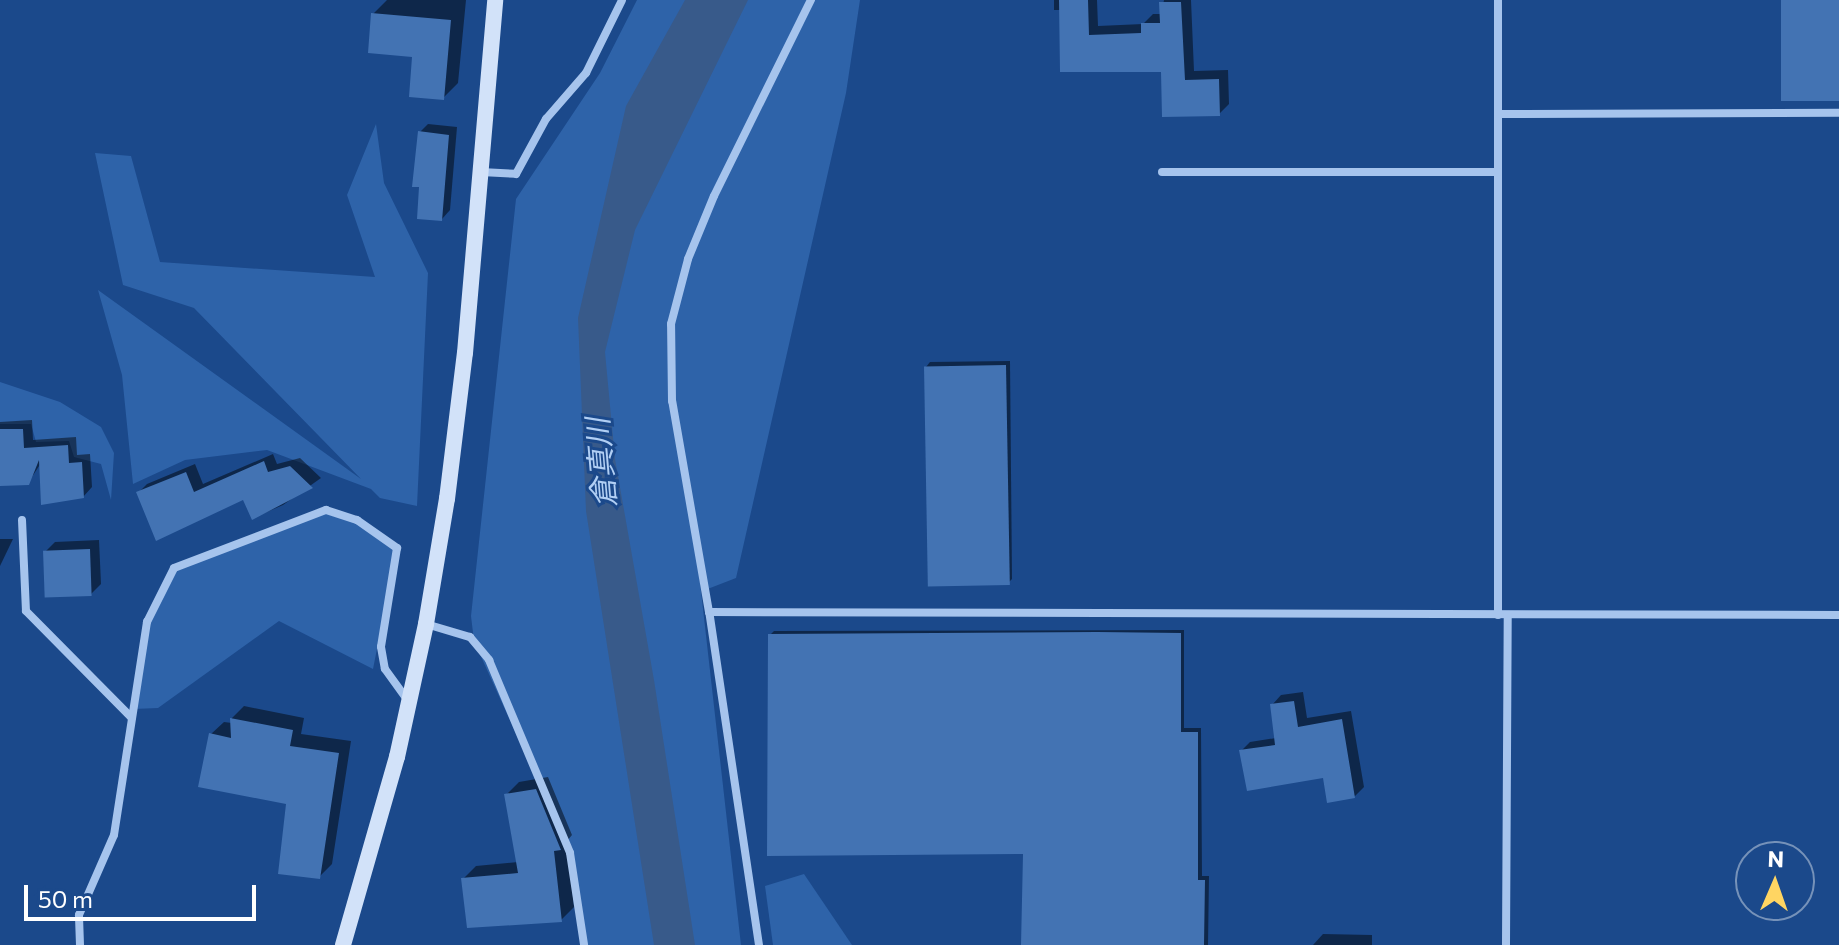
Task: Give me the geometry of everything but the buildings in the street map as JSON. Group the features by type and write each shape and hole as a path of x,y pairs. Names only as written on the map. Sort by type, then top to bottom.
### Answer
{"street":[{"path":"343,945 409,703 447,499 465,353 495,0"},
{"path":"481,172 516,174 546,119 586,73 622,0"},
{"path":"759,945 709,612 672,401 671,324 688,259 714,196 811,0"},
{"path":"1498,0 1506,945"},
{"path":"1498,114 1839,113"},
{"path":"1162,172 1498,172"},
{"path":"80,945 79,915 114,835 147,622 174,568 326,510 357,520 397,548 381,647 385,669 409,703"},
{"path":"22,520 26,611 131,717"},
{"path":"709,612 1839,615"},
{"path":"426,624 470,637 489,660 570,853 584,945"}],"shaded area":[{"path":"637,0 860,0 846,93 736,578 705,590 695,538 741,945 583,945 570,853 474,641 471,616 516,199 600,73"},
{"path":"376,124 384,183 428,273 417,506 380,498 371,489 267,450 185,460 133,484 122,375 98,290 361,479 194,308 123,285 95,153 131,156 160,262 375,277 347,195"},
{"path":"0,382 60,402 101,427 114,453 111,500 101,464 74,457 69,441 36,442 31,424 0,424"},
{"path":"326,510 364,524 397,548 373,669 279,621 158,708 133,709 147,622 174,568"},
{"path":"804,874 852,945 773,945 765,886"}],"water":[{"name":"倉真川","path":"685,0 748,0 635,230 605,352 615,459 654,680 695,945 654,945 586,511 578,318 626,106"}]}
